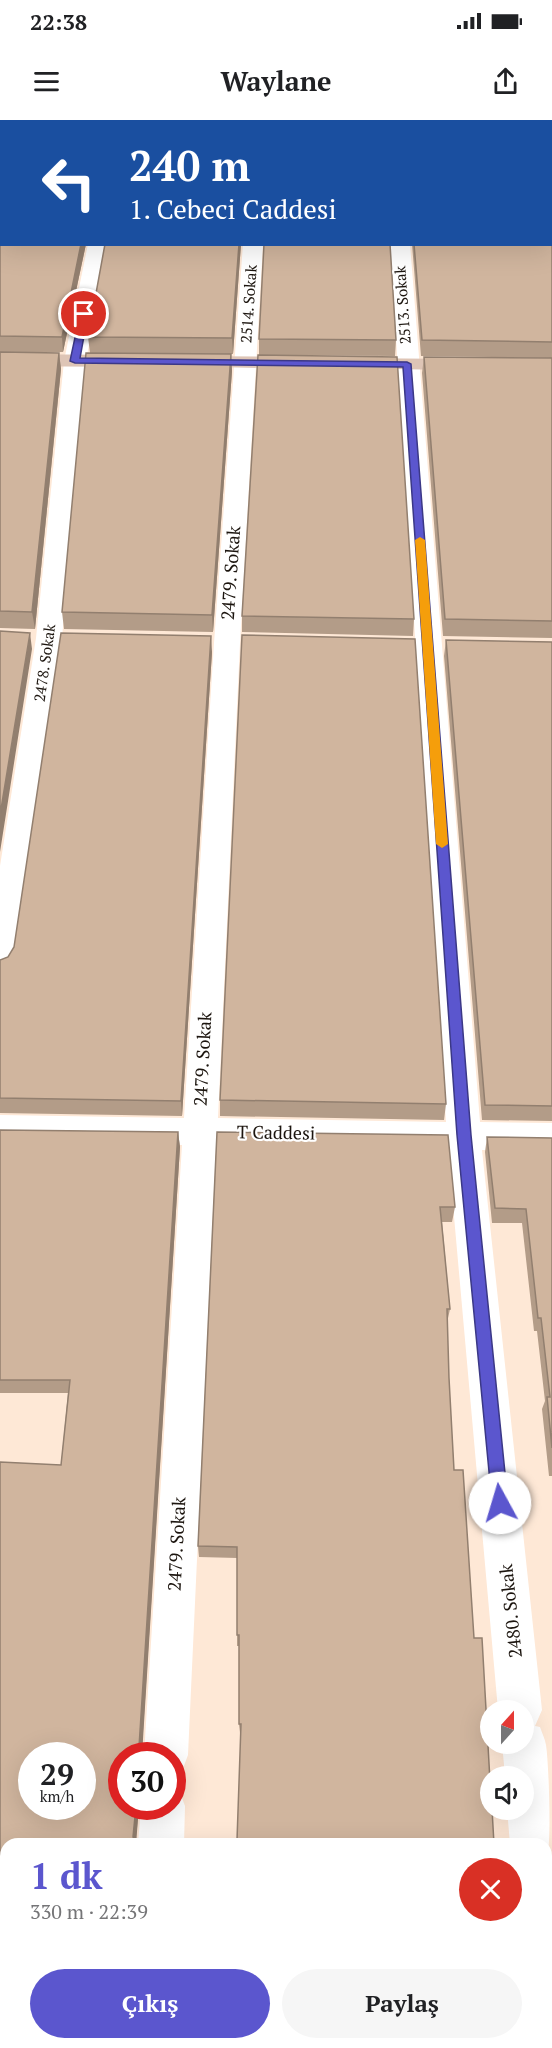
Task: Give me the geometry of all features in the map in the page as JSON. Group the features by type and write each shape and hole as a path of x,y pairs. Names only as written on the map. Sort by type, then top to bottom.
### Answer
{"main road":[{"path":"0,360 552,366"}],"street":[{"name":"2478. Sokak","path":"0,963 51,639 75,361 98,246"},
{"name":"2514. Sokak","path":"245,363 253,246"},
{"name":"2513. Sokak","path":"400,246 407,364"},
{"name":"2479. Sokak","path":"167,1742 199,1132 245,363"},
{"name":"2480. Sokak","path":"407,364 464,1135 519,1700"},
{"name":"T Caddesi","path":"0,1129 552,1137"},
{"path":"525,1754 532,1838"},
{"path":"161,1838 162,1820"}],"building":[{"path":"0,246 81,246 62,337 0,336"},
{"path":"105,246 239,246 232,338 88,337"},
{"path":"264,246 390,246 396,340 259,339"},
{"path":"414,246 552,246 552,342 422,340"},
{"path":"0,352 59,353 32,612 0,611"},
{"path":"86,353 231,354 212,615 62,612"},
{"path":"258,355 397,357 414,619 242,616"},
{"path":"424,357 552,358 552,621 445,619"},
{"path":"0,631 30,633 0,815"},
{"path":"61,633 211,636 181,1101 0,1098 0,960 8,957 14,947"},
{"path":"242,635 415,639 446,1104 220,1100"},
{"path":"446,640 552,642 552,1106 485,1105"},
{"path":"0,1130 178,1132 139,1742 108,1742 108,1820 135,1820 133,1837 135,1838 0,1838 0,1462 61,1465 70,1380 0,1380"},
{"path":"217,1132 448,1135 455,1207 440,1207 450,1309 447,1309 454,1470 463,1470 474,1638 482,1638 485,1700 480,1700 480,1754 488,1754 489,1766 480,1766 480,1820 493,1820 494,1838 237,1838 241,1724 239,1724 237,1547 198,1546"},
{"path":"487,1137 552,1138 552,1448 547,1397 550,1397 541,1318 538,1318 526,1209 495,1208"}],"slow traffic":[{"path":"420,540 442,844"}],"route":[{"path":"84,314 75,361 407,364 464,1135 500,1503"}]}
